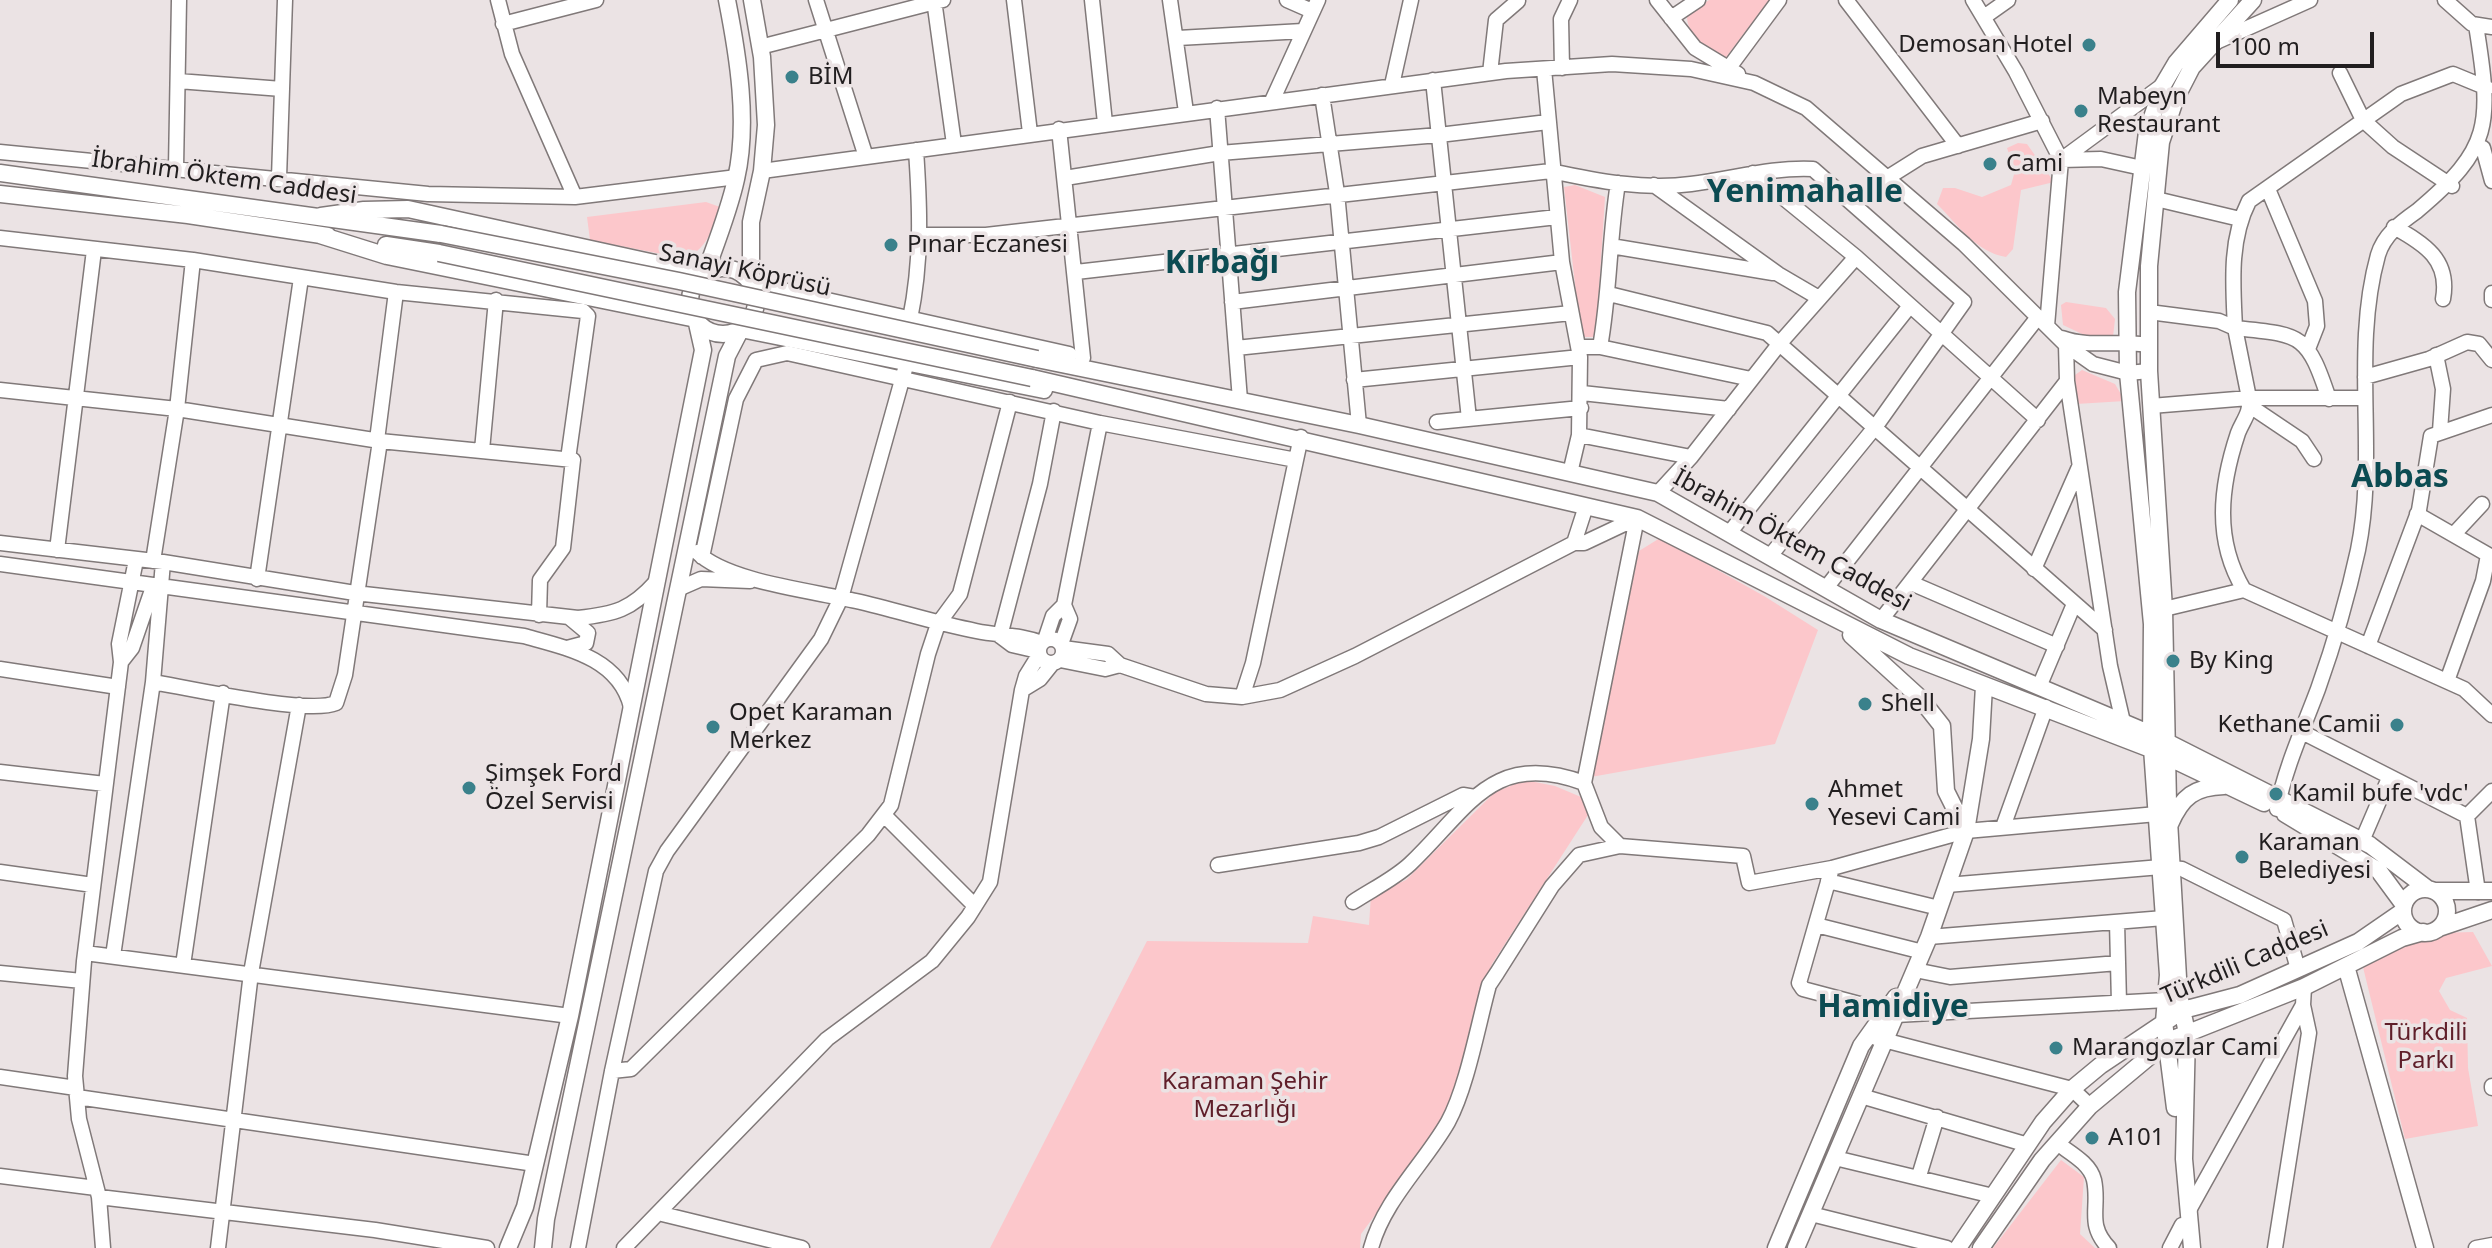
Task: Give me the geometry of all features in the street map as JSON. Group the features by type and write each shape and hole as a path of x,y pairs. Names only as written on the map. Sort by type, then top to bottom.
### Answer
{"main road":[{"path":"508,1248 525,1207 570,1016 703,350 692,309 693,289 705,274 737,177 741,122 736,44 727,0"},
{"path":"320,235 387,256 696,319 712,332 732,333 741,329 749,322 756,303 751,284 751,222 762,171 766,125 760,47 752,0"},
{"path":"2183,1248 2187,1033 2163,820 2152,624 2128,373 2127,292 2147,132 2163,85 2176,63 2230,0"},
{"path":"2159,746 2164,609 2149,371 2149,266 2161,142 2175,100 2192,67 2253,0"},
{"name":"İbrahim Öktem Caddesi","path":"0,173 164,193 441,234"},
{"name":"İbrahim Öktem Caddesi","path":"0,194 188,215 439,253"},
{"path":"321,216 364,210 408,209 705,274 725,268 735,271 751,284 1083,358 1186,389"},
{"path":"724,217 735,233 751,222"},
{"name":"Sanayi Köprüsü","path":"441,234 679,281 1037,359"},
{"name":"Sanayi Köprüsü","path":"439,253 1032,378"},
{"path":"543,1248 546,1219 727,356 741,329"},
{"path":"741,329 905,370 1175,409"},
{"path":"703,350 716,345 727,356"},
{"name":"İbrahim Öktem Caddesi","path":"1037,359 1359,425 1658,493 1881,620 2123,722 2226,786 2278,804 2379,871 2404,908"},
{"name":"İbrahim Öktem Caddesi","path":"1032,378 1301,437 1637,518 1909,656 1984,686 2159,746 2362,841 2432,890"},
{"path":"1586,506 1598,479"},
{"path":"1637,518 1658,493"},
{"path":"1809,607 1860,641 1919,697 1942,726 1946,791 1966,831"},
{"path":"1776,1248 1882,1022 1915,970 1926,945 1966,831 1981,739 1984,686"},
{"path":"2163,820 2200,787 2226,786"},
{"path":"2167,868 2164,1022 2175,1094 2175,1167 2192,1248"},
{"path":"2432,890 2447,909 2431,930 2407,923 2404,908 2416,891 2432,890 2485,891"},
{"name":"Türkdili Caddesi","path":"1958,1248 2028,1145 2072,1089 2183,1010 2240,995 2358,942 2404,908"},
{"name":"Türkdili Caddesi","path":"1981,1248 2057,1143 2090,1106 2168,1041 2304,987 2402,938 2492,910"},
{"path":"2346,966 2425,1248"},
{"path":"1796,1248 1886,1039 1882,1022"}],"street":[{"path":"164,193 170,168 178,81 179,0"},
{"path":"279,178 285,0"},
{"path":"498,0 512,54 575,197"},
{"path":"503,24 596,0"},
{"path":"816,0 866,157"},
{"path":"1014,0 1030,133"},
{"path":"1092,0 1105,123"},
{"path":"1170,0 1178,38 1186,112"},
{"path":"1272,101 1315,6 1287,0"},
{"path":"1392,85 1411,0"},
{"path":"1562,68 1561,19 1570,0"},
{"path":"1657,0 1695,48 1728,69 1806,108 1964,244 2052,331 2093,364 2128,373 2149,371"},
{"path":"1671,18 1698,0"},
{"path":"1728,69 1779,0"},
{"path":"1846,0 1958,146"},
{"path":"1973,0 2061,160 2052,331 2067,381 2105,630 2123,722"},
{"path":"1984,17 2008,0"},
{"path":"2213,43 2310,0"},
{"path":"2278,804 2335,632 2357,550 2366,492 2365,377 2371,288 2379,251 2394,227 2452,186 2478,159 2488,135 2487,88 2476,25 2458,6 2445,0"},
{"path":"760,47 937,1 954,144"},
{"path":"1490,73 1496,20 1518,1"},
{"path":"2476,25 2492,27"},
{"path":"1178,38 1303,31"},
{"path":"762,171 1490,73 1612,64 1691,69 1754,83"},
{"path":"1544,69 1551,171 1562,262 1579,352 1579,435 1570,473"},
{"path":"2340,73 2363,120 2393,147 2452,186"},
{"path":"2244,590 2227,555 2222,516 2233,454 2250,402 2235,328 2232,275 2240,219 2249,201 2401,94 2453,74 2487,88"},
{"path":"1433,80 1469,419"},
{"path":"178,81 282,89"},
{"path":"2061,160 2163,85"},
{"path":"1322,95 1337,193 1359,425"},
{"path":"1217,108 1240,400"},
{"path":"1887,178 1922,156 2042,121"},
{"path":"1065,178 1220,153 1330,146 1548,122"},
{"path":"1059,129 1083,358"},
{"path":"2483,148 2492,179"},
{"path":"910,319 920,272 916,150"},
{"path":"0,152 428,194 575,197 737,177"},
{"path":"2061,160 2101,159 2142,168"},
{"path":"921,235 986,235 1551,171 1618,183 1654,185 1690,184 1784,168 1813,169 1964,302 1876,426 1770,556"},
{"path":"1753,173 1856,257 1940,336 2038,420"},
{"path":"1600,347 1609,294 1618,183"},
{"path":"1654,185 1778,274 1819,298"},
{"path":"2268,189 2315,301 2317,326 2308,349"},
{"path":"2156,199 2240,219"},
{"path":"1076,272 1557,217"},
{"path":"2394,227 2433,254 2445,275 2443,299"},
{"path":"0,238 193,260 396,292 572,308 588,316 568,459"},
{"path":"1611,246 1778,274"},
{"path":"57,550 94,250"},
{"path":"1658,493 1691,457 1780,343 1856,257"},
{"path":"113,956 153,682 158,562 193,260"},
{"path":"1232,302 1562,262"},
{"path":"257,579 301,278"},
{"path":"153,682 299,705 326,708 336,703 345,675 396,292"},
{"path":"2492,293 2492,300"},
{"path":"1609,294 1767,333 1970,508 2105,630"},
{"path":"482,450 496,300"},
{"path":"1730,532 1909,307"},
{"path":"2149,312 2219,321 2235,328 2288,333 2308,349 2316,361 2329,399"},
{"path":"1236,348 1571,313"},
{"path":"2052,331 2085,343 2127,341 2149,345"},
{"path":"1826,588 1988,378 2052,331"},
{"path":"2365,377 2467,342 2479,344 2492,360"},
{"path":"1354,380 1600,347 1751,379"},
{"path":"702,557 736,399 756,360 787,353 905,370 1010,402 1100,423 1296,460"},
{"path":"2436,355 2443,389 2440,431"},
{"path":"578,1248 612,1071 656,871 667,851 821,639 841,598 905,370"},
{"path":"1881,620 2067,381"},
{"path":"0,390 177,409 378,441 573,460 563,548 540,580 539,615"},
{"path":"2151,406 2365,398"},
{"path":"1437,422 1581,401 1729,409"},
{"path":"612,1071 631,1069 868,835 891,805 938,624 960,594 1010,402"},
{"path":"2250,402 2302,441 2314,459"},
{"path":"1000,636 1040,484 1054,411"},
{"path":"2368,646 2417,514 2431,436 2492,415"},
{"path":"624,1248 827,1039 932,961 990,882 1022,690 1040,679 1050,650 1070,619 1064,605 1100,423"},
{"path":"1579,435 1691,457"},
{"path":"1242,697 1253,663 1301,437"},
{"path":"2034,569 2080,464"},
{"path":"2455,533 2482,504"},
{"path":"1574,543 1586,506"},
{"path":"2417,514 2455,533 2490,556 2447,681"},
{"path":"678,589 701,579 762,582 841,598 938,624 1000,636 1017,633 1050,650 1108,654 1120,665 1206,694 1242,697 1280,690 1355,656 1574,543 1584,543 1637,518"},
{"path":"1620,846 1601,827 1584,783 1637,518"},
{"path":"688,540 702,557 762,582"},
{"path":"0,543 158,562 355,593 569,617 611,614 637,604 656,582"},
{"path":"103,1248 97,1193 77,1092 82,981 121,662 119,644 136,560"},
{"path":"0,564 156,588 352,610 524,636 608,666 623,684 631,707"},
{"path":"1911,583 2057,646"},
{"path":"121,662 132,648 156,588"},
{"path":"2164,609 2244,590 2464,689 2492,715"},
{"path":"2039,687 2074,604"},
{"path":"566,649 586,643 588,633 569,617"},
{"path":"0,669 118,687"},
{"path":"183,965 223,693"},
{"path":"218,1248 251,973 299,705"},
{"path":"2003,827 2046,707"},
{"path":"2300,731 2467,816"},
{"path":"0,772 105,784"},
{"path":"1353,902 1408,867 1475,797 1503,777 1524,774 1570,778 1584,783"},
{"path":"2362,841 2389,778"},
{"path":"2467,816 2492,791"},
{"path":"1218,865 1359,843 1379,837 1463,795 1475,797"},
{"path":"884,815 975,906"},
{"path":"2467,816 2485,891"},
{"path":"1371,1248 1376,1230 1449,1120 1489,985 1552,886 1579,855 1620,846 1743,856 1749,883 1830,875 1966,831 2163,820"},
{"path":"1947,885 2182,869 2284,920 2298,969"},
{"path":"0,872 93,885"},
{"path":"1830,875 1939,908"},
{"path":"1830,875 1799,983 1803,989 1882,1022 2166,1000"},
{"path":"1816,925 1926,945 2164,918"},
{"path":"2117,922 2119,1003"},
{"path":"85,953 570,1016"},
{"path":"1915,970 1950,977 2118,963"},
{"path":"0,973 82,981"},
{"path":"2275,1248 2309,1033 2303,1005 2304,987"},
{"path":"2170,1248 2303,1005"},
{"path":"1882,1022 1886,1039 2072,1089 2090,1106"},
{"path":"0,1077 234,1118 535,1164"},
{"path":"1861,1096 2028,1145"},
{"path":"1919,1176 1937,1117"},
{"path":"2057,1143 2085,1164 2094,1179 2096,1232 2109,1248"},
{"path":"1835,1158 1993,1196"},
{"path":"0,1176 97,1193 487,1248"},
{"path":"658,1213 802,1248"},
{"path":"1811,1214 1900,1242 1947,1248"},
{"path":"2476,1248 2492,1245"}],"green space":[{"path":"1709,0 1769,0 1724,60 1694,35 1688,22 1687,15"},
{"path":"2018,143 2027,144 2054,182 2021,190 2013,249 2006,257 1977,244 1937,204 1943,188 1955,188 1982,197 2011,185 2015,171 2007,148"},
{"path":"1575,185 1605,197 1596,337 1581,337 1564,187"},
{"path":"706,202 720,207 711,231 697,251 682,258 590,240 587,217"},
{"path":"2066,302 2106,308 2115,319 2113,337 2097,341 2063,325 2061,305"},
{"path":"2082,370 2115,384 2125,401 2076,404 2075,375"},
{"path":"1660,538 1818,630 1775,744 1591,777 1639,551"},
{"name":"Karaman Şehir Mezarlığı","path":"1525,780 1555,786 1581,797 1588,815 1492,964 1478,1025 1445,1121 1361,1234 1360,1248 990,1248 1147,941 1308,943 1313,916 1369,925 1371,895 1406,880 1495,792"},
{"name":"Türkdili Parkı","path":"2473,932 2492,966 2446,978 2439,991 2450,1010 2467,1018 2468,1068 2478,1126 2405,1139 2362,963 2436,933"},
{"path":"2061,1160 2084,1177 2080,1234 2095,1248 1993,1248"}],"place":[{"name":"Demosan Hotel","path":"2089,45"},
{"name":"BİM","path":"792,77"},
{"name":"Mabeyn Restaurant","path":"2081,111"},
{"name":"Cami","path":"1990,164"},
{"name":"Pınar Eczanesi","path":"891,245"},
{"name":"By King","path":"2173,661"},
{"name":"Shell","path":"1865,704"},
{"name":"Kethane Camii","path":"2397,725"},
{"name":"Opet Karaman Merkez","path":"713,727"},
{"name":"Şimşek Ford Özel Servisi","path":"469,788"},
{"name":"Kamil bufe 'vdc'","path":"2276,794"},
{"name":"Ahmet Yesevi Cami","path":"1812,804"},
{"name":"Karaman Belediyesi","path":"2242,857"},
{"name":"Marangozlar Cami","path":"2056,1048"},
{"name":"A101","path":"2092,1138"}],"district":[{"name":"Yenimahalle","path":"1805,193"},
{"name":"Kırbağı","path":"1222,264"},
{"name":"Abbas","path":"2400,478"},
{"name":"Hamidiye","path":"1893,1008"}]}
